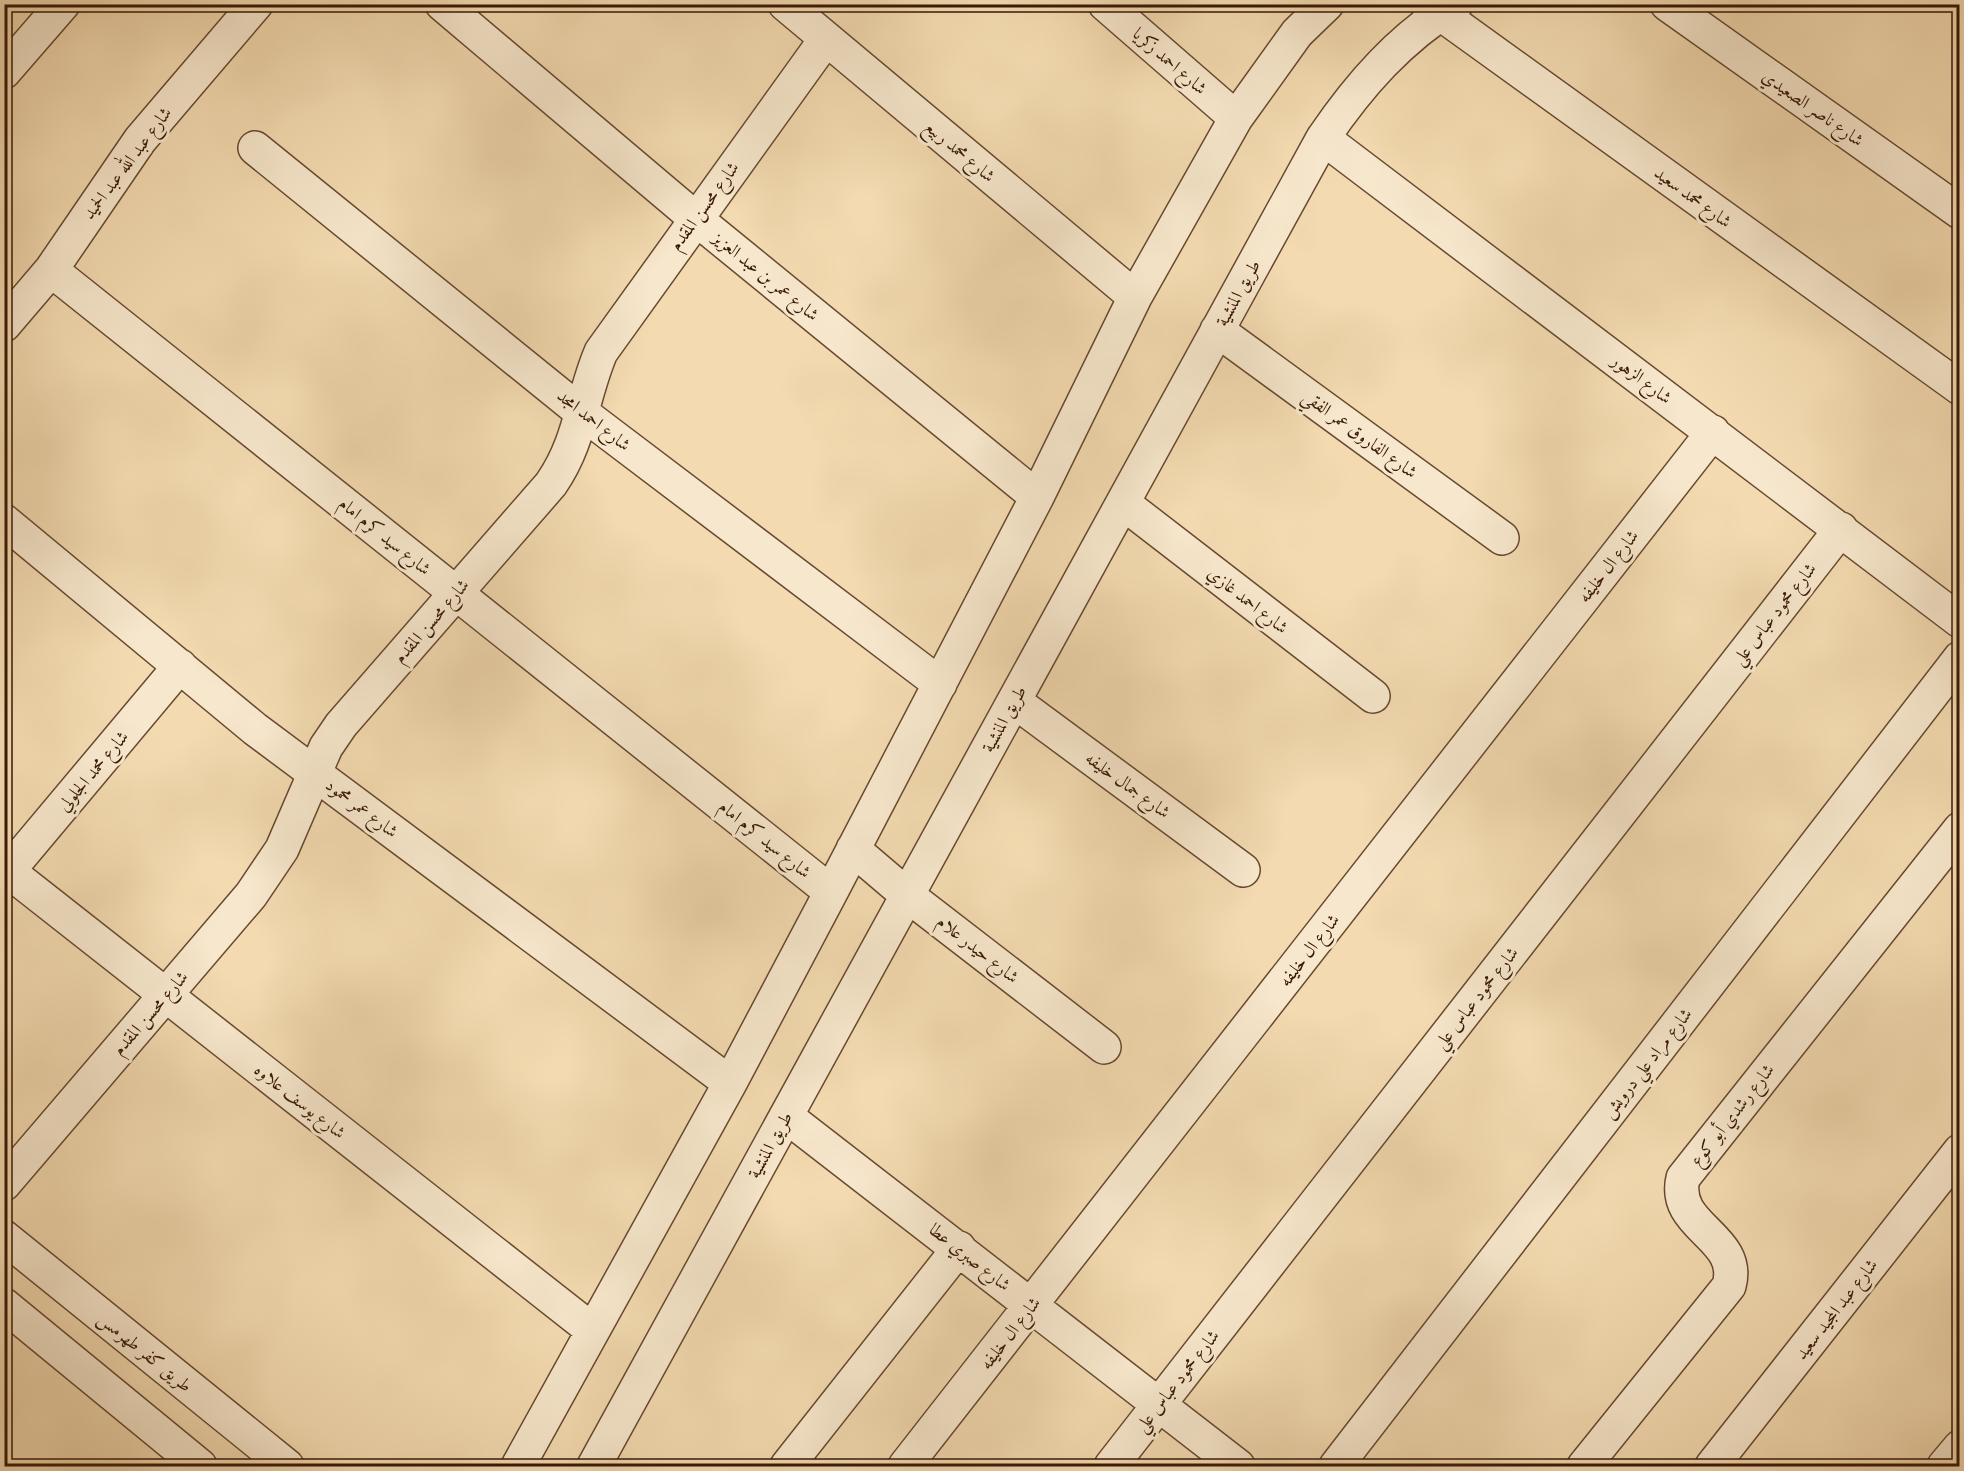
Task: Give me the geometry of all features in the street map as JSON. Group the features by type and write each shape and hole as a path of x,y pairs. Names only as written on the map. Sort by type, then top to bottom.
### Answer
{"street":[{"path":"4,72 63,4"},
{"name":"شارع عبد الله عبد الحميد","path":"4,325 51,270 140,140 256,4"},
{"name":"شارع عمر بن عبد العزيز","path":"442,4 695,218 1037,497"},
{"name":"شارع محمد ربيع","path":"785,4 1135,297"},
{"name":"شارع احمد زكريا","path":"1105,4 1236,118"},
{"path":"518,1467 730,1083 831,892 1037,497 1135,297 1236,118 1297,33 1327,4"},
{"name":"شارع ناصر الصعيدي","path":"1667,4 1959,212"},
{"name":"طريق المنشية","path":"594,1467 1323,138 1347,102 1375,70 1441,8"},
{"name":"شارع محمد سعيد","path":"1441,8 1959,388"},
{"name":"شارع محسن المقدم","path":"4,1184 268,873 295,824 326,747 341,725 562,468 575,441 588,381 601,352 695,218 826,39"},
{"name":"شارع الزهور","path":"1323,138 1841,529 1959,621"},
{"name":"شارع احمد امجد","path":"255,148 581,412 940,684"},
{"name":"شارع سيد كرم امام","path":"51,270 831,892"},
{"name":"شارع الفاروق عمر الفقي","path":"1217,330 1502,538"},
{"name":"شارع ال خليفه","path":"905,1467 1713,432"},
{"name":"شارع احمد غازي","path":"1123,503 1373,696"},
{"name":"شارع عمر محمود","path":"4,520 255,729 730,1083"},
{"name":"شارع محمود عباس علي","path":"1110,1467 1841,529"},
{"name":"شارع مراد علي درويش","path":"1336,1467 1959,659"},
{"name":"شارع محمد الجلولي","path":"10,861 180,666"},
{"name":"شارع جمال خليفه","path":"1014,701 1243,870"},
{"name":"شارع رشدي أبو كوع","path":"1584,1467 1729,1286 1732,1272 1729,1259 1687,1211 1680,1190 1683,1178 1959,829"},
{"name":"شارع حيدر علام","path":"853,849 907,895 1104,1047"},
{"name":"شارع يوسف علاوه","path":"10,861 165,995 592,1330"},
{"name":"شارع صبري عطا","path":"786,1116 1160,1404 1238,1467"},
{"name":"شارع عبد المجيد سعيد","path":"1712,1467 1959,1151"},
{"name":"طريق كفر طهرمس","path":"4,1237 287,1467"},
{"path":"787,1467 959,1248"},
{"path":"4,1305 200,1467"},
{"path":"1944,1467 1959,1447"}]}
